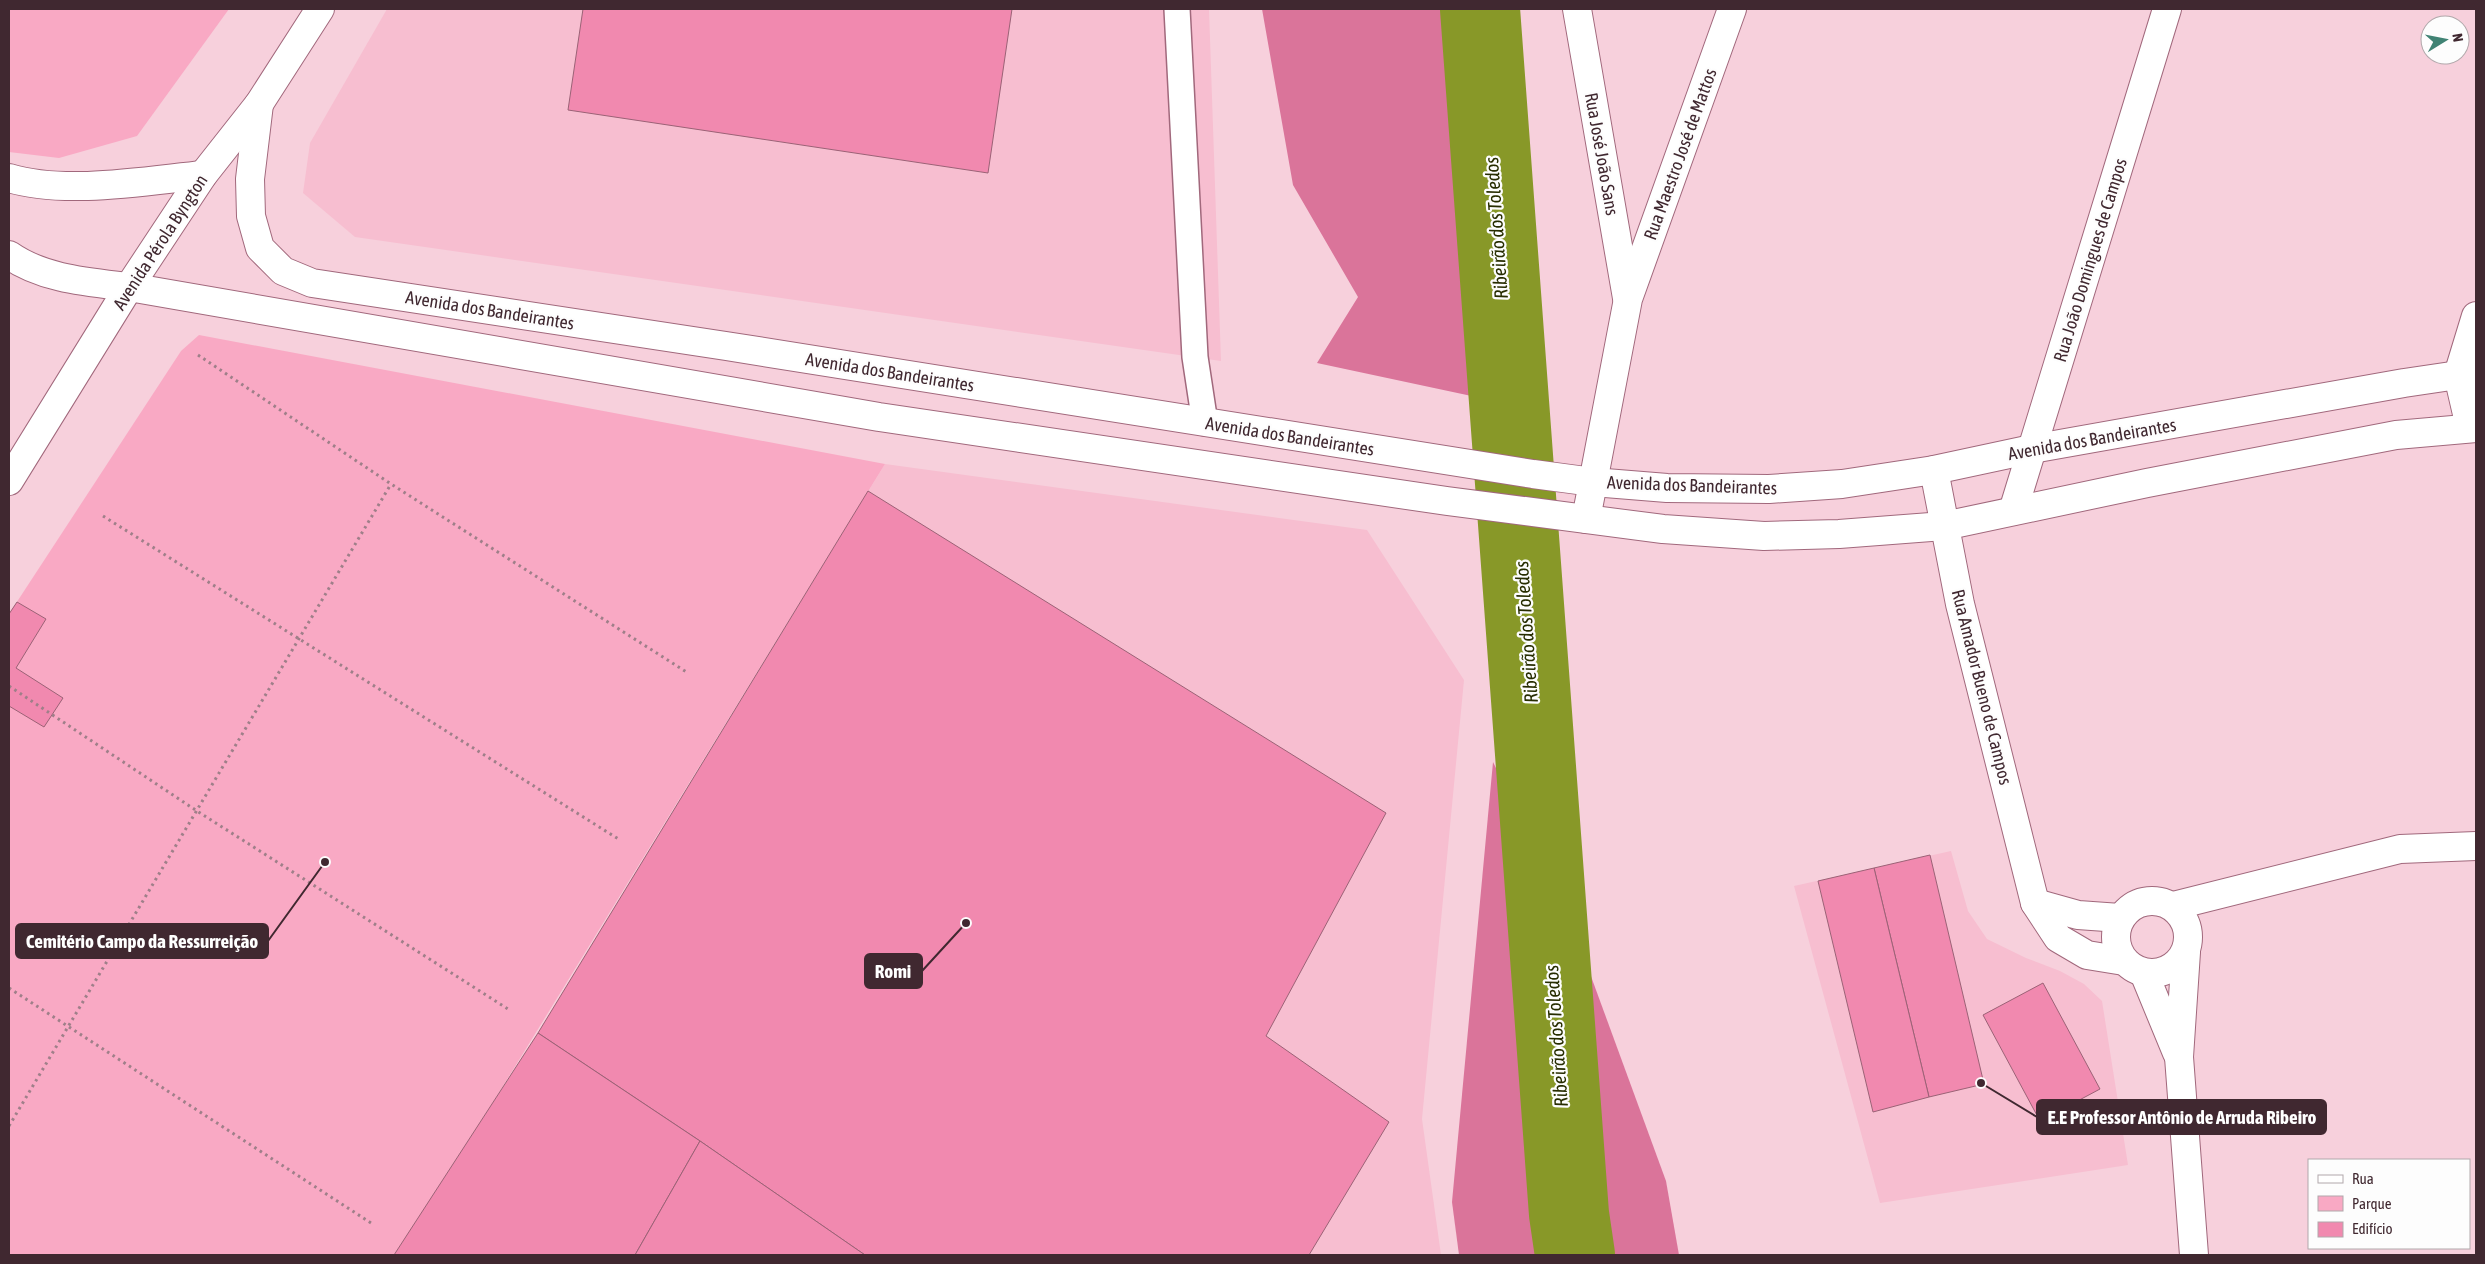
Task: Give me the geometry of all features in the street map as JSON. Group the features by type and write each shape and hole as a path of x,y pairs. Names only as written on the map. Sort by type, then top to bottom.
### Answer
{"main road":[{"name":"Avenida Pérola Byngton","path":"9,481 129,287 203,175 259,104 320,9"},
{"name":"Rua José João Sans","path":"1576,9 1628,299"},
{"name":"Rua Maestro José de Mattos","path":"1628,299 1732,9"},
{"name":"Rua João Domingues de Campos","path":"2013,510 2167,9"},
{"name":"Avenida dos Bandeirantes","path":"259,104 250,179 251,216 260,248 283,271 312,283 736,347 1205,423 1592,482 1667,488 1769,489 1842,484 1934,470 2032,449 2467,376"},
{"path":"9,178 31,185 76,185 203,175"},
{"name":"Avenida dos Bandeirantes","path":"9,254 23,265 78,281 129,287 879,417 1447,501 1663,529 1764,536 1839,534 1944,526 2013,510 2387,436 2473,428"},
{"path":"1586,519 1628,299"},
{"path":"2473,428 2467,376 2476,316"},
{"name":"Rua Amador Bueno de Campos","path":"1934,470 1960,604 2035,903 2058,938 2087,955 2134,967"},
{"path":"2178,1057 2134,967 2117,948 2115,932 2120,918 2135,904 2154,900 2173,906 2400,849 2476,846"},
{"path":"2035,903 2078,915 2120,918"},
{"path":"2173,906 2184,919 2189,935 2178,1057 2194,1255"},
{"path":"2134,967 2161,973 2175,966 2186,952"}],"lane":[{"path":"1177,9 1195,357 1205,423"}],"path":[{"path":"198,355 391,484 688,673"},
{"path":"9,1126 391,484"},
{"path":"103,516 620,840"},
{"path":"9,686 197,811 508,1010"},
{"path":"9,988 371,1223"}],"shaded area":[{"path":"387,9 1209,9 1221,361 355,237 303,193 310,143"},
{"path":"1262,9 1480,9 1509,404 1317,363 1358,297 1293,185"},
{"path":"885,464 1367,530 1464,680 1422,1119 1441,1255 394,1255 538,1033"},
{"path":"1493,762 1570,919 1666,1181 1679,1255 1459,1255 1452,1202"},
{"path":"1951,851 1968,911 1987,939 2026,958 2060,971 2084,984 2102,1001 2128,1165 1880,1203 1794,886"}],"green space":[{"path":"9,9 229,9 137,136 59,158 9,152"},
{"path":"199,335 885,464 489,1109 395,1255 9,1255 9,614 181,351"}],"building":[{"path":"583,9 1012,9 988,173 568,110"},
{"path":"868,491 1386,813 1266,1036 1389,1122 1309,1255 865,1255 700,1141 538,1033"},
{"path":"17,602 46,619 16,668 63,698 44,727 9,706 9,614"},
{"path":"1930,855 1984,1084 1929,1097 1874,868"},
{"path":"1874,868 1929,1097 1873,1112 1818,881"},
{"path":"2043,983 2100,1089 2040,1121 1983,1015"},
{"path":"538,1033 700,1141 635,1255 394,1255"},
{"path":"700,1141 865,1255 635,1255"}],"waterway":[{"name":"Ribeirão dos Toledos","path":"1480,9 1569,1214 1575,1255"}],"place":[{"name":"Cemitério Campo da Ressurreição","path":"325,862"},
{"name":"Romi","path":"966,923"},
{"name":"E.E Professor Antônio de Arruda Ribeiro","path":"1981,1083"}]}
